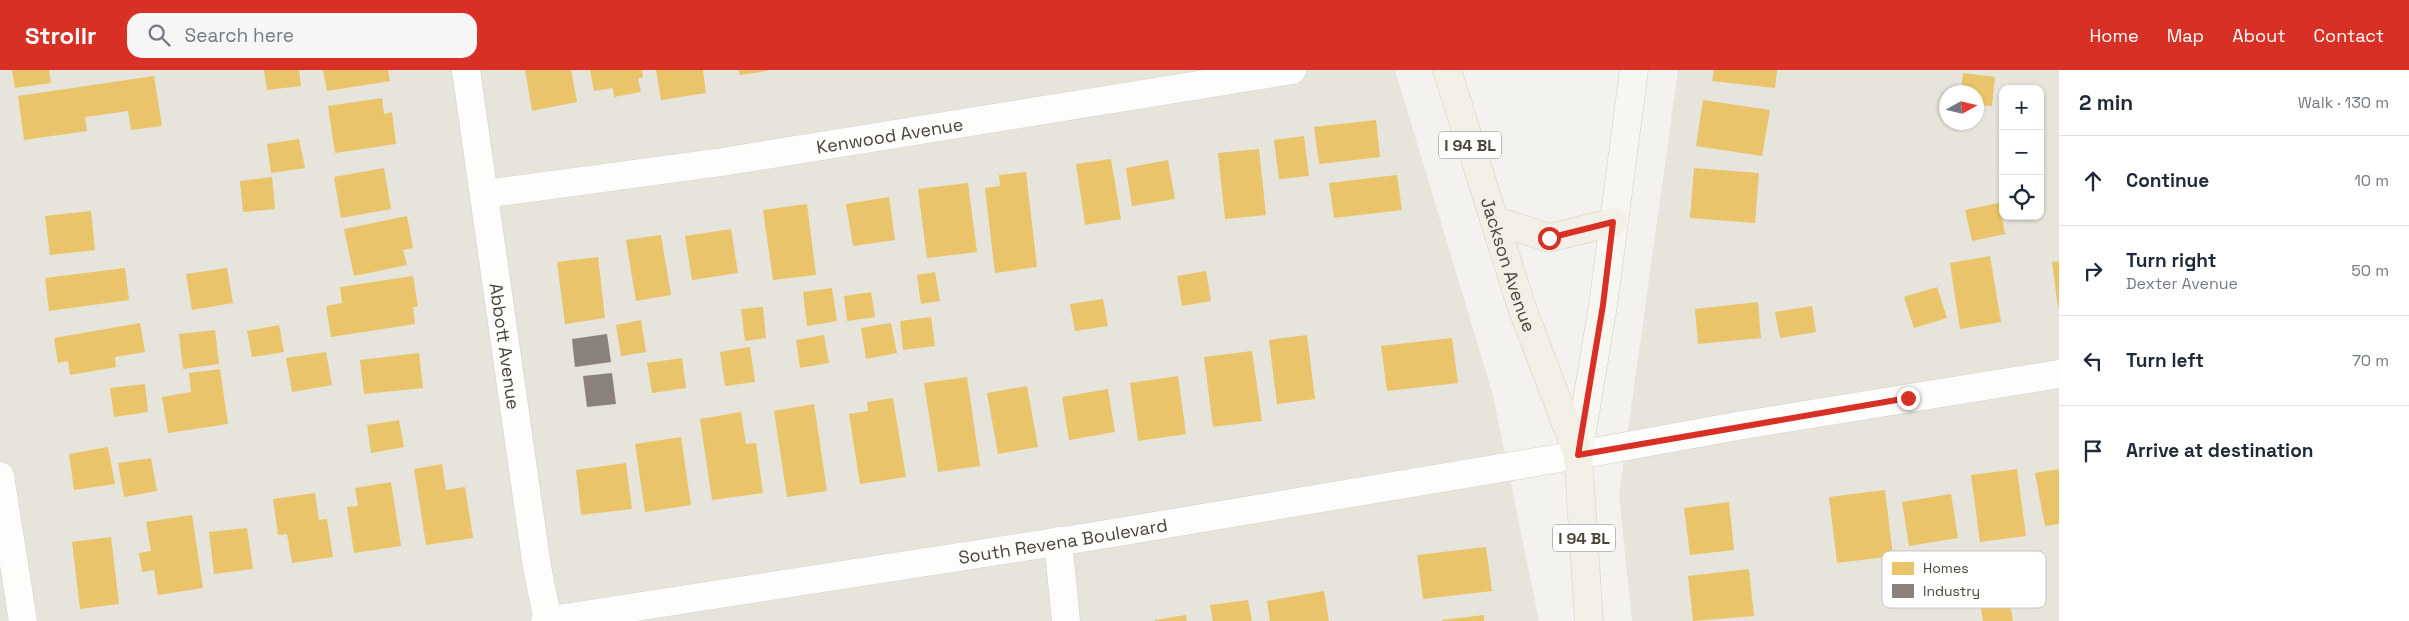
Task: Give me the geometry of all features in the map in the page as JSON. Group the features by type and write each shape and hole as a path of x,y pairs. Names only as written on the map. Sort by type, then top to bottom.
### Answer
{"main road":[{"name":"Jackson Avenue","path":"1447,70 1521,305 1578,455"},
{"path":"1578,455 1603,305 1634,70"},
{"path":"1494,220 1549,238 1613,222"},
{"name":"I 94 BL","path":"1578,455 1589,621"}],"street":[{"name":"Abbott Avenue","path":"466,70 537,567 547,621"},
{"name":"Kenwood Avenue","path":"485,194 722,162 1292,70"},
{"name":"South Revena Boulevard","path":"547,621 1058,542 1578,455 1737,426 2059,374"},
{"path":"0,476 22,621"},
{"path":"1058,542 1066,621"}],"shaded area":[{"path":"0,70 1395,70 1493,395 1539,621 0,621"},
{"path":"1678,70 2059,70 2059,621 1632,621 1619,495"}],"building: Homes":[{"path":"12,70 49,70 51,83 15,88"},
{"path":"264,70 299,70 301,86 267,90"},
{"path":"323,70 388,70 390,81 327,91"},
{"path":"525,70 571,70 577,102 532,111"},
{"path":"590,70 642,70 643,77 638,79 641,92 614,97 613,88 594,91"},
{"path":"656,70 703,70 706,93 661,100"},
{"path":"739,70 767,70 767,71 740,75"},
{"path":"1714,70 1777,70 1775,88 1712,81"},
{"path":"1963,73 1995,77 1992,106 1984,106 1984,85 1962,85"},
{"path":"154,76 162,126 131,130 128,111 85,117 87,131 24,140 18,96"},
{"path":"382,98 384,114 392,112 396,144 335,153 328,106"},
{"path":"1703,100 1770,110 1762,156 1696,146"},
{"path":"1376,120 1380,157 1319,164 1314,127"},
{"path":"1304,136 1309,176 1279,179 1274,140"},
{"path":"299,139 305,168 271,173 267,144"},
{"path":"1259,149 1266,215 1225,219 1218,153"},
{"path":"1111,159 1121,219 1085,225 1076,164"},
{"path":"1168,160 1175,199 1132,206 1126,168"},
{"path":"384,168 391,209 341,218 334,177"},
{"path":"1694,168 1759,173 1755,223 1690,218"},
{"path":"1026,172 1037,267 995,273 985,188 1000,186 999,175"},
{"path":"1397,175 1402,210 1334,218 1329,183"},
{"path":"272,177 275,209 243,212 240,181"},
{"path":"968,183 977,252 927,258 918,189"},
{"path":"889,197 895,240 853,246 846,204"},
{"path":"1999,203 1999,220 2002,220 2005,234 1972,241 1965,210"},
{"path":"807,204 816,275 773,280 763,210"},
{"path":"91,211 95,250 50,255 45,216"},
{"path":"407,216 413,248 403,250 407,265 354,276 344,229"},
{"path":"731,229 738,273 692,280 685,236"},
{"path":"661,235 671,295 636,301 626,240"},
{"path":"1990,256 2001,322 1960,329 1950,263"},
{"path":"598,257 605,318 565,324 557,262"},
{"path":"2059,261 2059,308 2058,308 2052,262"},
{"path":"125,268 129,300 49,311 45,278"},
{"path":"227,268 233,303 192,310 186,274"},
{"path":"1206,271 1211,301 1182,306 1177,276"},
{"path":"935,272 940,301 921,304 917,275"},
{"path":"413,276 418,307 413,307 415,324 331,337 326,306 342,303 340,287"},
{"path":"1937,287 1947,318 1914,328 1904,297"},
{"path":"832,288 837,321 807,326 803,292"},
{"path":"871,292 875,317 847,321 844,296"},
{"path":"1103,299 1108,326 1075,331 1070,304"},
{"path":"1758,302 1761,338 1698,344 1695,309"},
{"path":"1812,306 1816,332 1780,338 1775,312"},
{"path":"763,307 766,338 745,341 741,309"},
{"path":"931,317 935,346 903,350 900,321"},
{"path":"641,320 646,352 621,356 616,325"},
{"path":"140,323 145,352 115,357 116,367 70,375 68,361 58,363 54,338"},
{"path":"891,323 897,353 866,359 861,328"},
{"path":"279,325 284,352 252,357 247,331"},
{"path":"215,330 219,364 183,369 179,334"},
{"path":"824,335 829,363 800,368 796,340"},
{"path":"1307,335 1315,399 1277,404 1269,340"},
{"path":"1452,338 1458,383 1387,391 1381,346"},
{"path":"750,347 755,382 725,386 720,352"},
{"path":"1252,351 1262,421 1213,427 1204,357"},
{"path":"326,352 332,385 292,392 286,358"},
{"path":"419,353 423,388 364,394 360,360"},
{"path":"682,358 686,388 652,393 647,363"},
{"path":"220,369 228,424 168,433 162,397 191,392 189,373"},
{"path":"1178,376 1186,434 1138,441 1130,383"},
{"path":"967,377 980,466 938,472 924,383"},
{"path":"145,384 148,412 114,417 110,388"},
{"path":"1027,386 1038,447 998,454 987,393"},
{"path":"1108,389 1115,432 1069,440 1062,397"},
{"path":"893,398 906,477 860,484 849,414 868,411 867,402"},
{"path":"814,404 827,491 787,497 774,411"},
{"path":"741,412 746,444 756,443 763,493 712,500 700,419"},
{"path":"399,420 404,447 371,453 367,425"},
{"path":"681,437 691,505 645,512 635,444"},
{"path":"108,447 115,484 74,490 69,454"},
{"path":"151,458 157,491 124,497 118,463"},
{"path":"626,463 632,509 581,515 576,470"},
{"path":"442,464 446,490 465,487 473,538 426,545 414,469"},
{"path":"2017,469 2026,536 1980,542 1971,475"},
{"path":"2059,469 2059,524 2045,526 2035,473"},
{"path":"391,482 401,546 354,553 347,507 358,506 355,488"},
{"path":"1885,490 1892,551 1882,551 1882,557 1837,563 1829,497"},
{"path":"315,493 319,520 327,519 333,557 292,563 287,534 278,535 273,499"},
{"path":"1951,494 1958,538 1909,546 1902,502"},
{"path":"1729,502 1734,550 1690,555 1684,508"},
{"path":"192,515 203,588 158,595 154,570 142,572 139,553 151,551 146,522"},
{"path":"247,528 253,569 214,574 209,532"},
{"path":"111,537 119,604 80,609 72,542"},
{"path":"1486,547 1492,591 1423,599 1417,555"},
{"path":"1749,569 1754,616 1693,621 1688,576"},
{"path":"1324,591 1329,621 1270,621 1267,601"},
{"path":"1248,600 1252,621 1213,621 1210,605"},
{"path":"1981,608 2011,608 2013,621 1983,621"},
{"path":"1186,615 1187,621 1155,621 1155,620"},
{"path":"1484,615 1484,621 1442,621 1442,620"}],"building: Industry":[{"path":"607,334 611,362 575,367 572,339"},
{"path":"612,373 616,404 587,407 583,376"}],"route":[{"path":"1549,238 1613,222 1603,305 1578,455 1737,426 1908,398"}]}
